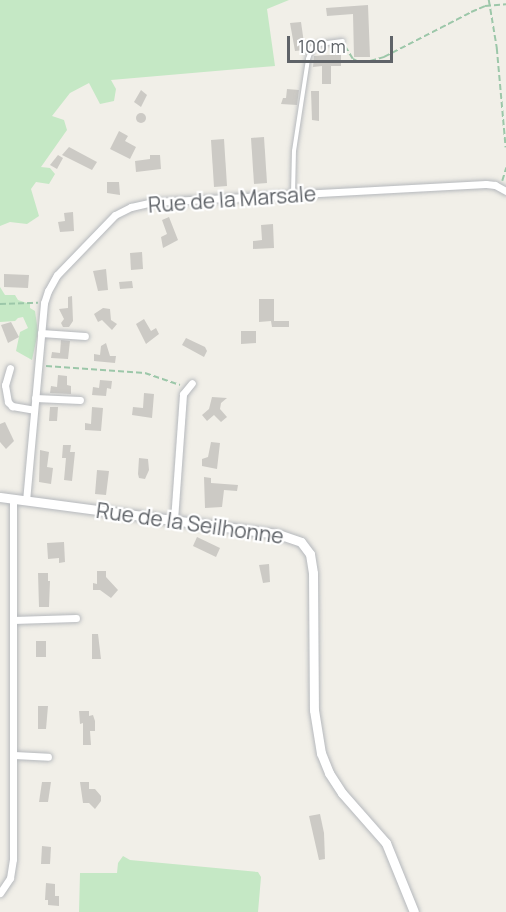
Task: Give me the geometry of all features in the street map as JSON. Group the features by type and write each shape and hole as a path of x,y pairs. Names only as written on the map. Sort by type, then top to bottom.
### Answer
{"street":[{"name":"Rue de la Marsale","path":"26,501 44,303 57,275 108,221 131,207 153,202 486,184 503,189"},
{"path":"41,333 85,336"},
{"path":"10,368 5,385 8,402 12,406 34,410"},
{"path":"174,520 183,394 189,385"},
{"path":"35,398 80,400"},
{"name":"Rue de la Seilhonne","path":"0,497 278,534 294,538 306,548 313,573 314,703 321,753 329,773 342,794 386,843 414,912"},
{"path":"0,893 10,878 14,859 13,499"},
{"path":"13,620 76,618"},
{"path":"14,755 48,757"}],"lane":[{"path":"293,194 294,151 308,59 312,48 319,44 343,41"}],"path":[{"path":"489,0 497,48 506,148"},
{"path":"343,41 353,59 359,62 370,61 384,57 471,12 490,5 506,4"},
{"path":"503,189 506,168"},
{"path":"0,304 44,303"},
{"path":"38,365 145,373 189,385"}],"green space":[{"path":"0,0 289,0 267,9 275,66 111,80 116,89 114,101 100,104 89,83 70,93 52,116 64,120 67,130 41,167 50,168 55,174 49,184 36,182 31,189 39,216 27,224 10,222 0,226"},
{"path":"0,287 5,295 15,295 18,300 30,304 30,308 35,311 38,332 32,360 16,351 20,332 28,328 23,317 15,321 0,322"},
{"path":"123,856 130,860 258,872 261,877 258,912 79,912 80,873 117,873 118,863"}],"building":[{"path":"368,5 370,57 354,57 353,14 327,16 326,8"},
{"path":"301,22 305,50 295,51 290,23"},
{"path":"341,54 341,66 331,66 331,84 322,84 322,66 313,67 314,56"},
{"path":"287,89 299,90 297,105 281,104 283,98 286,98"},
{"path":"141,90 147,95 141,107 134,102"},
{"path":"311,91 319,91 319,121 312,120"},
{"path":"141,113 146,118 141,123 136,118"},
{"path":"119,131 128,136 125,141 136,147 130,159 110,149"},
{"path":"264,137 267,183 254,184 251,138"},
{"path":"224,139 227,186 214,187 211,140"},
{"path":"69,147 97,162 92,170 62,155"},
{"path":"58,155 63,158 57,169 50,165"},
{"path":"150,155 160,155 161,169 136,172 135,161 150,159"},
{"path":"107,182 119,182 120,195 107,193"},
{"path":"73,212 74,231 60,232 58,222 65,221 64,213"},
{"path":"169,217 178,240 163,248 161,237 167,234 162,220"},
{"path":"273,224 274,248 253,249 253,241 262,240 261,225"},
{"path":"142,252 143,269 131,270 130,253"},
{"path":"106,269 108,290 98,291 93,271"},
{"path":"4,274 29,275 28,288 4,287"},
{"path":"132,281 133,288 120,289 119,282"},
{"path":"72,296 73,321 69,327 63,327 61,323 64,319 59,309 68,308 68,297"},
{"path":"259,299 274,299 274,321 289,321 289,327 272,327 271,321 259,322"},
{"path":"103,308 110,309 111,320 117,324 112,330 102,320 98,322 94,314"},
{"path":"144,319 151,331 156,328 159,334 146,344 136,324"},
{"path":"11,322 19,337 8,343 1,325"},
{"path":"241,331 256,331 256,343 241,344"},
{"path":"186,338 205,347 207,351 204,357 182,345"},
{"path":"61,340 70,341 68,359 51,358 52,352 60,353"},
{"path":"106,343 110,356 116,356 115,363 94,361 94,354 100,355 101,346"},
{"path":"58,375 67,376 67,385 71,386 71,394 50,393 51,386 57,387"},
{"path":"100,380 112,381 111,389 107,388 106,396 92,395 93,387 99,388"},
{"path":"144,393 154,394 152,418 132,415 133,407 143,408"},
{"path":"212,397 227,398 221,403 220,409 227,417 221,422 214,415 207,421 202,415 209,409"},
{"path":"50,407 58,407 57,421 49,421"},
{"path":"92,407 103,408 101,431 85,430 85,423 91,424"},
{"path":"5,422 14,441 6,449 0,442 0,424"},
{"path":"211,442 220,443 217,469 202,466 202,459 208,457"},
{"path":"63,445 71,445 70,452 75,452 72,481 64,480 66,458 62,458"},
{"path":"40,450 49,452 47,467 53,468 51,484 39,482"},
{"path":"139,458 148,459 149,470 145,479 139,478"},
{"path":"97,470 109,471 106,495 95,494"},
{"path":"204,477 211,478 211,483 238,485 237,491 224,490 222,507 205,508"},
{"path":"197,537 220,548 216,557 193,546"},
{"path":"64,542 65,562 59,563 59,558 48,559 47,543"},
{"path":"269,564 270,582 263,583 259,565"},
{"path":"97,571 106,571 106,577 118,590 111,598 100,590 93,590 93,583 97,584"},
{"path":"38,573 48,573 49,607 39,607"},
{"path":"92,634 98,634 101,659 92,659"},
{"path":"36,641 46,641 46,657 36,657"},
{"path":"38,706 48,706 46,729 38,729"},
{"path":"79,711 89,711 89,716 93,715 95,731 90,731 91,745 83,745 83,723 80,724"},
{"path":"42,782 51,782 48,802 39,802"},
{"path":"80,782 89,782 89,789 95,789 101,796 101,801 95,809 89,803 83,803"},
{"path":"320,814 324,833 325,859 319,860 309,816"},
{"path":"42,846 51,847 50,864 41,864"},
{"path":"46,883 55,884 55,896 59,896 59,906 48,905 48,900 45,900"}]}
